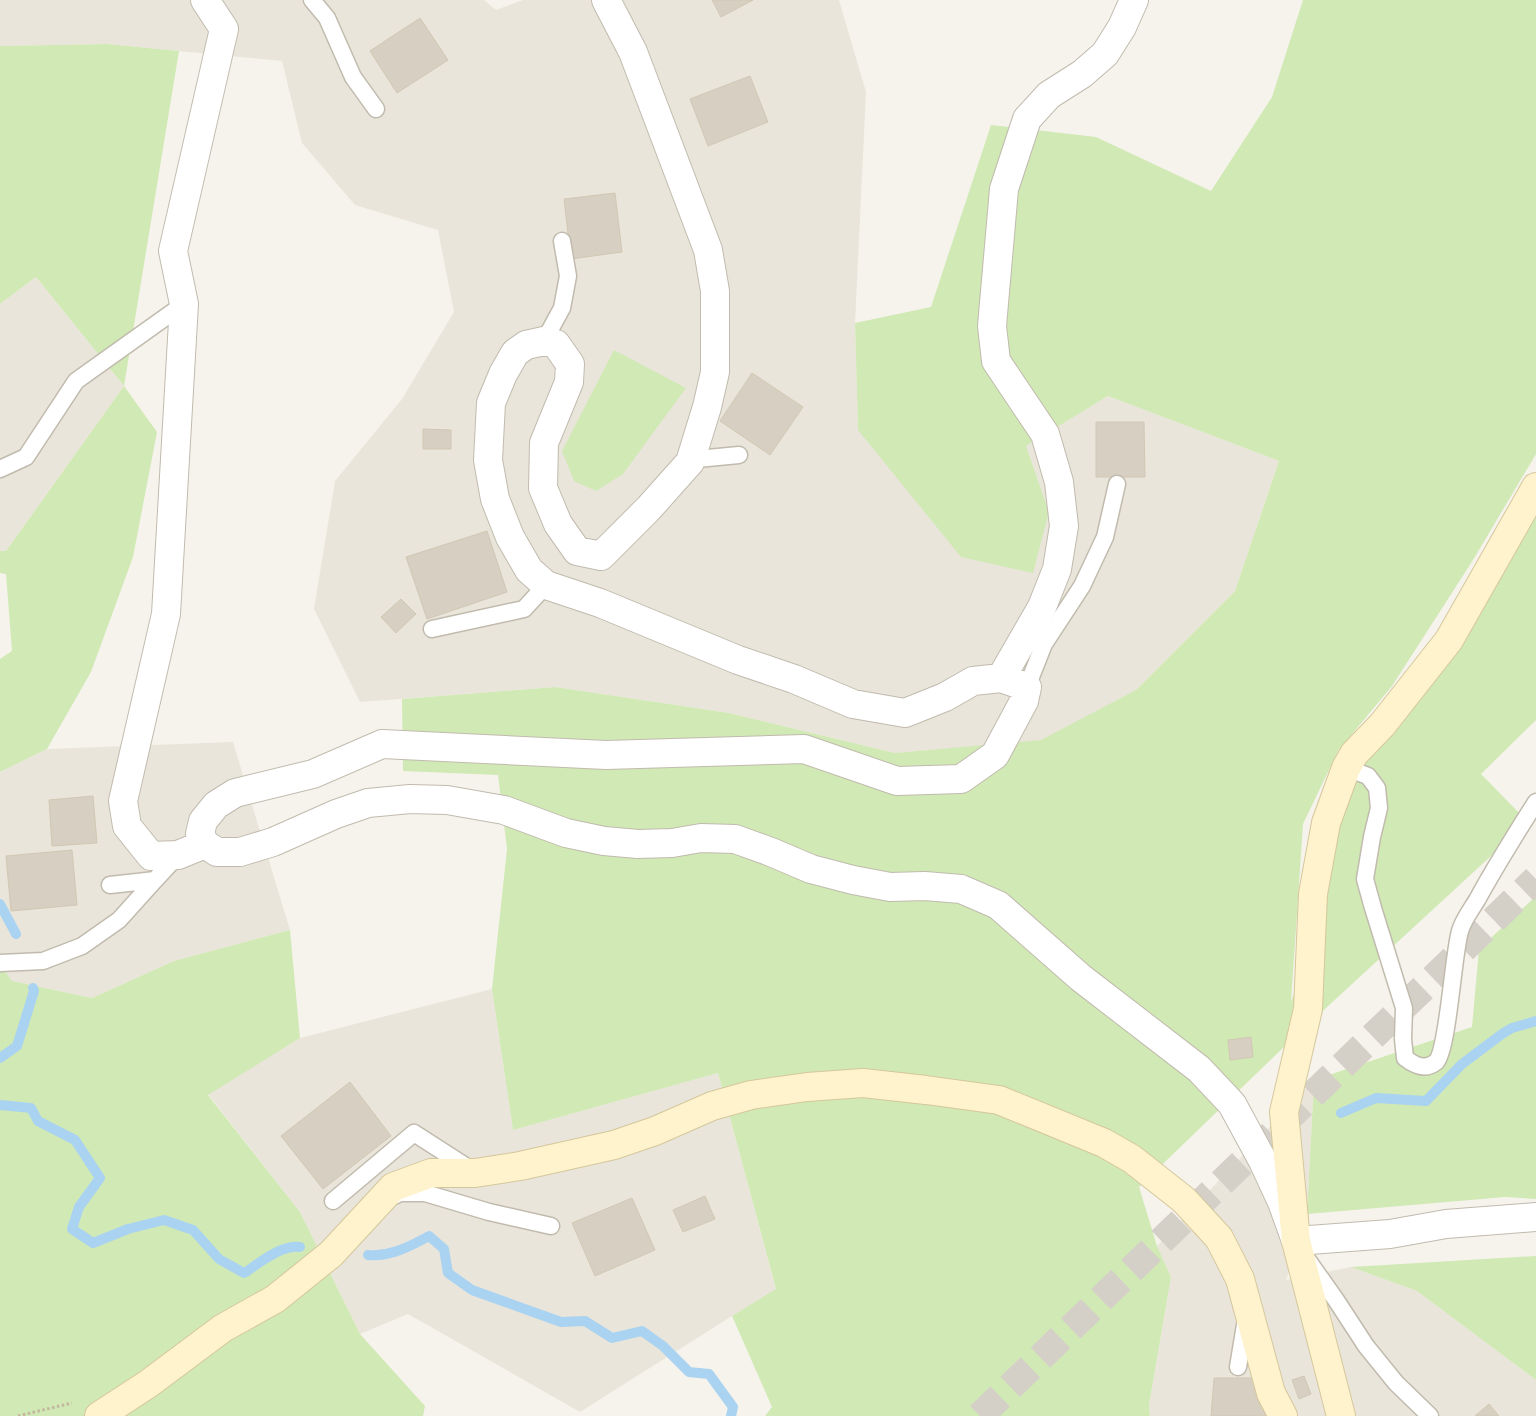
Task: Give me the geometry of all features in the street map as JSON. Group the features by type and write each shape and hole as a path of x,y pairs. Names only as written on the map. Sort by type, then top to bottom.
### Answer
{"street":[{"path":"205,0 224,29 173,251 184,304 166,614 123,801 128,826 151,856 178,855 205,844"},
{"path":"606,0 633,52 708,250 715,291 715,372 707,407 690,462 649,508 601,556 577,551 558,524 543,488 544,443 569,382 570,364 556,344 544,341 526,345 515,353 503,374 491,403 488,460 495,498 510,537 529,570 546,585 600,603 738,660 794,679 853,704 905,714 945,697 974,681 1001,678 1027,687 1024,701 995,755 961,779 897,781 804,749 606,755 382,744 313,774 234,794 216,805 203,821 200,834 205,844 217,852 240,852 273,842 336,814 368,804 410,799 447,800 504,810 566,833 604,841 638,844 672,843 701,838 735,840 771,852 811,869 853,880 890,887 925,886 961,889 998,905 1089,984 1199,1069 1232,1104 1263,1161 1282,1202 1296,1241 1341,1416"},
{"path":"1001,678 1042,608 1057,569 1064,526 1059,482 1045,434 996,362 992,326 1004,189 1027,119 1049,95 1082,74 1105,54 1122,27 1134,0"},
{"path":"1296,1241 1284,1112 1308,1009 1313,894 1326,823 1346,768 1354,754 1388,718 1449,640 1536,486"},
{"path":"98,1416 148,1384 223,1328 275,1299 331,1254 393,1187 431,1173 475,1173 520,1166 614,1144 655,1131 712,1106 751,1095 806,1087 863,1083 999,1100 1104,1143 1132,1159 1184,1200 1219,1238 1240,1279 1271,1392 1283,1416"},
{"path":"1296,1241 1390,1234 1446,1224 1536,1217"}],"lane":[{"path":"312,0 327,18 353,77 376,110"},
{"path":"544,341 562,308 568,276 562,241"},
{"path":"0,469 26,457 76,381 184,304"},
{"path":"690,462 697,459 740,455"},
{"path":"1027,687 1044,644 1082,586 1105,537 1117,484"},
{"path":"432,629 524,609 546,585"},
{"path":"1346,768 1368,776 1377,788 1379,808 1372,837 1366,879 1404,1008 1403,1039 1405,1058 1414,1065 1425,1067 1436,1061 1443,1048 1460,930 1495,867 1536,802"},
{"path":"0,963 43,960 82,946 119,920 178,855"},
{"path":"110,885 156,880"},
{"path":"333,1201 414,1133 475,1173"},
{"path":"356,1226 399,1193 425,1193 488,1212 552,1226"},
{"path":"1296,1241 1366,1346 1396,1383 1430,1416"},
{"path":"1238,1367 1248,1309"}],"shaded area":[{"path":"0,0 484,0 496,10 523,0 839,0 866,92 855,323 858,430 1032,573 1049,512 1026,446 1108,396 1279,461 1235,591 1136,690 1041,741 895,753 729,713 555,687 360,702 314,609 335,481 402,399 454,312 438,230 355,205 302,143 282,61 107,44 0,46"},
{"path":"36,277 124,386 6,551 0,551 0,304"},
{"path":"233,742 290,930 174,961 92,998 12,981 0,964 0,772 47,749"},
{"path":"492,989 513,1130 718,1073 776,1290 580,1412 408,1314 360,1334 300,1212 208,1094 300,1038"},
{"path":"1314,1080 1307,1214 1286,1280 1351,1267 1417,1291 1536,1380 1536,1416 1150,1416 1149,1405 1171,1277 1157,1246"}],"green space":[{"path":"1303,0 1536,0 1536,454 1473,560 1392,686 1338,751 1303,824 1291,1002 1297,985 1336,794 1536,508 1536,720 1481,774 1528,822 1288,1043 1139,1187 1157,1246 1171,1277 1149,1405 1150,1416 765,1416 772,1407 732,1316 776,1289 718,1073 513,1130 492,989 507,849 498,775 403,771 402,699 555,687 729,713 895,753 1041,740 1136,690 1235,591 1279,461 1108,396 1026,446 1049,512 1033,573 961,557 858,430 855,323 931,307 991,125 1096,137 1211,191 1272,97"},
{"path":"107,44 179,51 124,386 36,277 0,304 0,46"},
{"path":"614,350 686,388 623,474 596,491 574,481 562,451"},
{"path":"124,386 157,432 133,557 91,672 47,749 0,772 0,659 12,651 6,574 0,573 0,551 6,551"},
{"path":"1536,896 1536,1199 1505,1197 1307,1214 1314,1080 1472,1027 1479,949"},
{"path":"290,930 300,1038 208,1095 300,1212 360,1334 425,1406 423,1416 0,1416 0,964 12,981 92,998 174,961"},
{"path":"1536,1256 1536,1380 1417,1291 1351,1267"}],"building":[{"path":"712,0 753,0 721,17"},
{"path":"420,18 448,60 397,93 370,51"},
{"path":"750,76 768,122 708,146 690,99"},
{"path":"615,193 622,252 571,259 564,199"},
{"path":"752,373 803,407 770,455 720,421"},
{"path":"1096,422 1144,422 1145,477 1096,477"},
{"path":"423,429 451,430 451,449 423,449"},
{"path":"487,531 507,592 427,619 406,557"},
{"path":"401,599 416,614 396,633 381,617"},
{"path":"93,796 97,843 52,846 49,800"},
{"path":"72,850 77,905 11,911 6,856"},
{"path":"1251,1037 1253,1057 1230,1060 1228,1040"},
{"path":"350,1082 391,1136 323,1189 281,1136"},
{"path":"705,1196 715,1219 683,1232 673,1210"},
{"path":"632,1198 655,1250 595,1276 572,1223"},
{"path":"1304,1376 1311,1394 1299,1399 1292,1380"},
{"path":"1214,1378 1253,1378 1266,1416 1211,1416"},
{"path":"1489,1404 1499,1416 1475,1416"}],"waterway":[{"path":"0,904 16,934"},
{"path":"0,1058 17,1046 34,991 33,988"},
{"path":"1341,1113 1376,1098 1426,1101 1462,1064 1502,1034 1512,1028 1536,1021"},
{"path":"0,1105 31,1108 38,1121 75,1140 100,1178 79,1207 72,1229 93,1243 128,1229 164,1220 193,1230 219,1259 244,1273 278,1252 293,1247 300,1247"},
{"path":"368,1255 392,1253 429,1236 444,1249 448,1273 472,1290 561,1322 585,1321 612,1338 642,1331 663,1346 689,1372 709,1374 733,1407 731,1416"}],"tunnel":[{"path":"980,1416 1536,879"}]}
